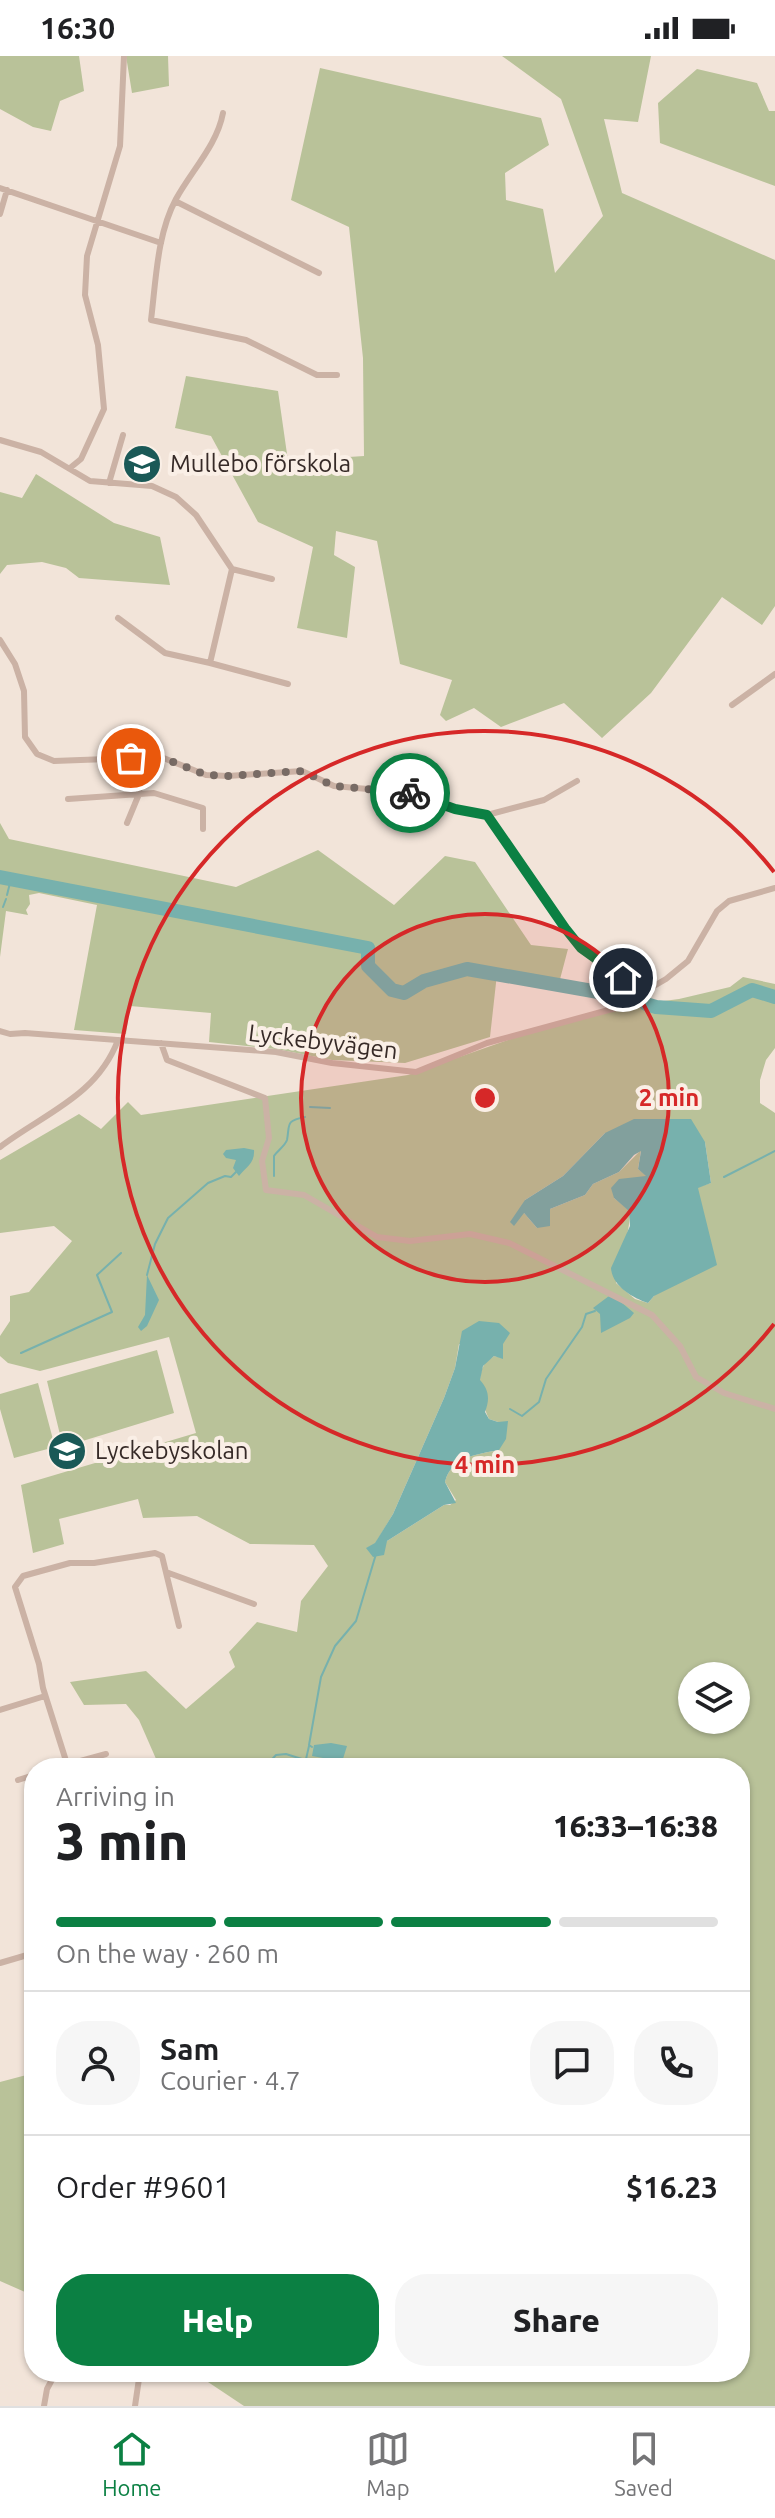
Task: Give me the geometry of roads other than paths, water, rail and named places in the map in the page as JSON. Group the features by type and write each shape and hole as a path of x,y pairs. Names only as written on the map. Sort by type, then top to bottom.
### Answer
{"street":[{"path":"70,468 81,459 104,409 98,345 85,295 87,256 120,146 124,56"},
{"path":"223,113 220,130 175,201 161,243 151,320 246,340 317,375 337,375"},
{"path":"0,214 4,189 161,243"},
{"path":"175,201 319,273"},
{"path":"109,483 123,435"},
{"path":"0,440 41,452 90,481 152,486 176,497 196,515 232,569 272,579"},
{"path":"210,663 232,569"},
{"path":"118,618 165,653 288,684"},
{"path":"0,640 15,664 24,691 25,737 37,754 54,761 161,757 206,775 302,771 334,786 412,793 455,809 487,815 544,800 577,781"},
{"path":"732,705 775,674"},
{"path":"127,823 139,794 141,757"},
{"path":"68,799 154,793 203,808 203,829"},
{"path":"487,815 581,948 644,993"},
{"name":"Lyckebyvägen","path":"0,1031 276,1052 332,1063 416,1072 487,1043 616,1008 644,993 688,961 717,911 729,901 775,888"},
{"path":"0,1147 90,1085 110,1061 118,1040"},
{"path":"161,1043 167,1060 265,1098 269,1138 262,1161 266,1190 304,1195 377,1237 410,1241 470,1234 509,1243 652,1315 680,1346 696,1377 724,1393 775,1409"},
{"path":"65,1758 15,1587 23,1576 70,1563 94,1563 155,1553 162,1556 179,1626"},
{"path":"166,1572 254,1604"},
{"path":"0,1710 45,1696"},
{"path":"90,1758 106,1754"},
{"path":"18,1780 24,1778"},
{"path":"0,1963 24,1956"},
{"path":"44,2406 51,2382"},
{"path":"135,2406 139,2382"}],"water":[{"path":"634,1119 691,1119 705,1142 711,1183 698,1188 717,1265 654,1296 648,1303 619,1286 611,1268 630,1226 629,1211 614,1198 611,1188 619,1179 646,1176 638,1169 641,1151 619,1172 593,1184 585,1195 550,1209 550,1226 537,1228 524,1213 514,1226 510,1222 525,1200 563,1176 605,1133"},
{"path":"226,1150 254,1150 254,1154 252,1162 239,1176 233,1168 236,1160 223,1154"},
{"path":"147,1275 159,1300 147,1326 141,1331 138,1327 145,1315"},
{"path":"609,1296 634,1313 601,1333 600,1314 593,1308"},
{"path":"479,1321 499,1323 510,1333 503,1344 503,1359 494,1356 483,1366 480,1380 488,1395 485,1412 489,1419 508,1421 506,1439 499,1450 466,1458 453,1467 445,1482 456,1503 444,1505 387,1541 384,1555 373,1557 366,1548 375,1543 393,1514 444,1398 455,1368 462,1331"},
{"path":"331,1743 347,1746 343,1758 323,1758 312,1756 314,1745"}],"waterway":[{"path":"0,877 368,948 368,966 392,990 404,993 424,981 467,969 621,996"},
{"path":"7,895 11,879"},
{"path":"3,907 6,899"},
{"path":"646,1004 711,1011 752,990 775,997"},
{"path":"310,1107 330,1108"},
{"path":"274,1176 274,1156 286,1142 290,1124 305,1117"},
{"path":"724,1177 775,1151"},
{"path":"147,1275 155,1244 168,1218 208,1183 225,1176 231,1177 237,1171"},
{"path":"21,1353 112,1312 97,1275 121,1253"},
{"path":"510,1409 522,1416 539,1402 546,1379 582,1327 586,1314 595,1311"},
{"path":"312,1747 309,1745 321,1677 335,1646 356,1621 376,1554"},
{"path":"306,1758 309,1746"},
{"path":"273,1758 286,1754 299,1758"}],"place":[{"name":"Mullebo förskola","path":"142,464"},
{"name":"Lyckebyskolan","path":"67,1451"}]}
